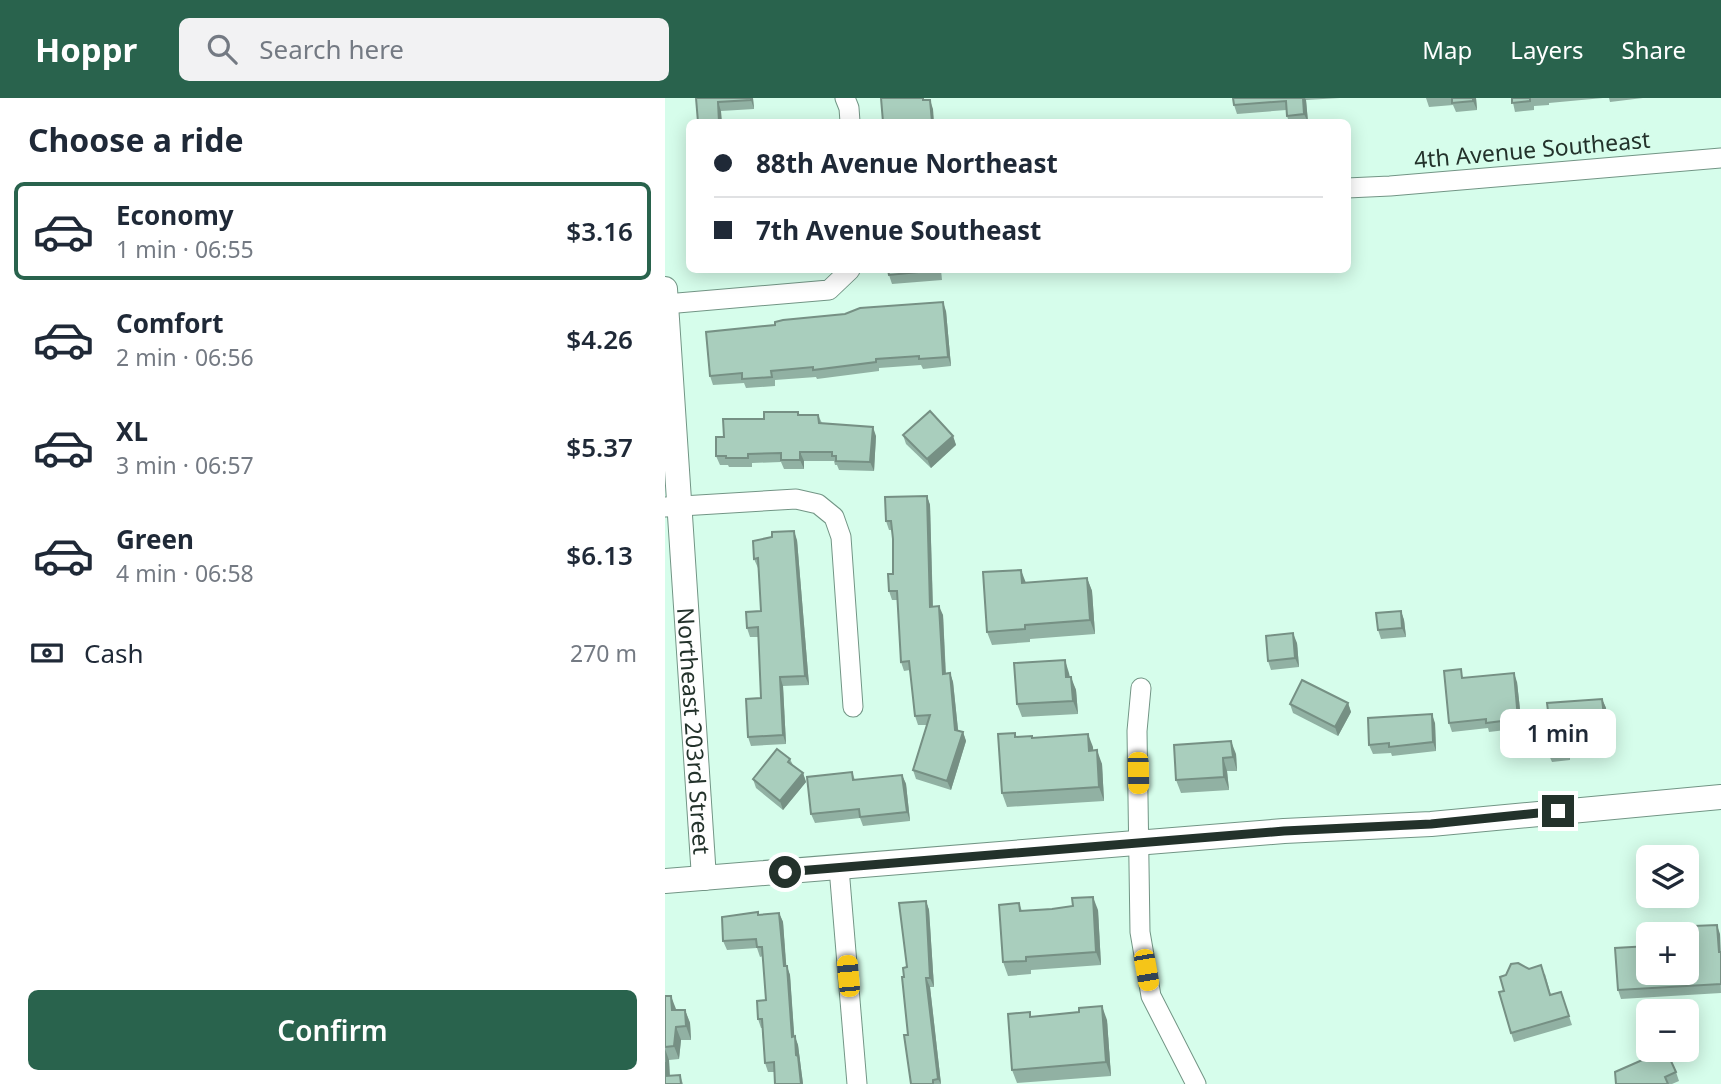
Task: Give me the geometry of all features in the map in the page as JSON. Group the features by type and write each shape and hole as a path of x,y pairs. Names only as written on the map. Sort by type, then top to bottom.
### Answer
{"street":[{"path":"845,98 850,119"},
{"name":"4th Avenue Southeast","path":"1351,188 1721,158"},
{"path":"666,296 829,290 847,273"},
{"name":"Northeast 203rd Street","path":"666,296 672,506 704,878"},
{"path":"672,506 796,499 818,503 834,517 841,537 853,707"},
{"path":"1141,688 1137,731 1140,932 1151,996 1196,1084"},
{"path":"665,881 1284,831 1431,824 1721,797"},
{"path":"839,868 857,1084"}],"building":[{"path":"696,98 751,98 718,102 719,119 698,119"},
{"path":"881,98 930,100 932,119 883,119"},
{"path":"1233,98 1303,98 1304,114 1287,116 1286,101 1234,105"},
{"path":"1452,98 1473,98 1473,101 1452,103"},
{"path":"1512,98 1530,98 1530,101 1512,103"},
{"path":"943,302 948,357 876,359 876,362 813,370 813,367 771,371 772,377 742,379 742,373 710,376 706,332 775,325 775,322 783,320 845,314 860,308"},
{"path":"930,411 953,436 927,459 903,435"},
{"path":"764,412 798,412 798,415 818,415 819,423 873,427 870,462 836,461 832,452 800,452 800,460 781,460 781,453 748,454 748,458 716,456 716,437 724,437 723,419 764,419"},
{"path":"927,496 930,607 939,606 943,674 950,673 955,730 963,732 947,781 913,770 930,715 915,716 909,661 901,662 897,591 889,591 888,574 893,574 893,539 891,521 886,521 885,497"},
{"path":"794,531 805,676 780,677 783,735 748,737 746,699 761,698 758,627 747,628 746,612 761,611 758,558 754,559 753,541 772,537 772,532"},
{"path":"1021,570 1022,583 1087,578 1090,620 1025,625 1025,629 987,632 983,572"},
{"path":"1401,611 1402,628 1378,630 1376,613"},
{"path":"1293,633 1295,658 1268,661 1266,636"},
{"path":"1065,660 1066,677 1071,677 1073,701 1017,704 1014,663"},
{"path":"1461,669 1462,678 1514,673 1518,719 1486,723 1486,719 1449,723 1444,671"},
{"path":"1302,680 1348,703 1335,727 1290,704"},
{"path":"1602,699 1605,724 1565,728 1567,751 1548,753 1544,711 1548,711 1547,703"},
{"path":"1432,714 1433,742 1389,747 1389,743 1369,745 1368,718"},
{"path":"1015,733 1015,737 1032,738 1088,734 1089,751 1097,750 1099,787 1002,793 998,734"},
{"path":"1231,741 1233,757 1223,758 1224,777 1176,780 1174,745"},
{"path":"777,749 803,773 780,801 753,779"},
{"path":"852,772 853,780 902,775 907,812 860,817 859,809 811,814 807,777"},
{"path":"1093,897 1096,952 1026,957 1026,961 1003,962 999,905 1019,903 1020,911 1052,909 1073,906 1072,898"},
{"path":"926,901 930,978 926,978 938,1079 933,1080 933,1084 911,1084 904,1035 908,1035 902,977 903,968 907,967 899,903"},
{"path":"758,912 758,915 779,913 784,966 787,966 792,1037 795,1036 801,1084 775,1084 774,1062 765,1063 762,1019 758,1019 757,1001 766,1000 762,947 757,947 756,939 723,941 722,917"},
{"path":"1717,925 1721,952 1721,984 1618,990 1615,948 1636,947 1636,985 1699,985 1699,926"},
{"path":"1518,963 1529,969 1541,965 1550,995 1561,992 1569,1016 1511,1033 1499,992 1504,991 1500,977 1506,975 1511,964"},
{"path":"665,996 671,996 672,1010 685,1010 686,1026 676,1027 674,1046 665,1047"},
{"path":"1102,1006 1106,1062 1012,1070 1008,1014 1030,1012 1030,1017 1079,1012 1079,1008"},
{"path":"665,1062 666,1076 680,1075 681,1084 665,1084"},
{"path":"1638,1062 1671,1062 1676,1072 1665,1077 1668,1084 1616,1084 1615,1072"}],"route":[{"path":"785,872 1284,831 1431,824 1558,811"}]}
